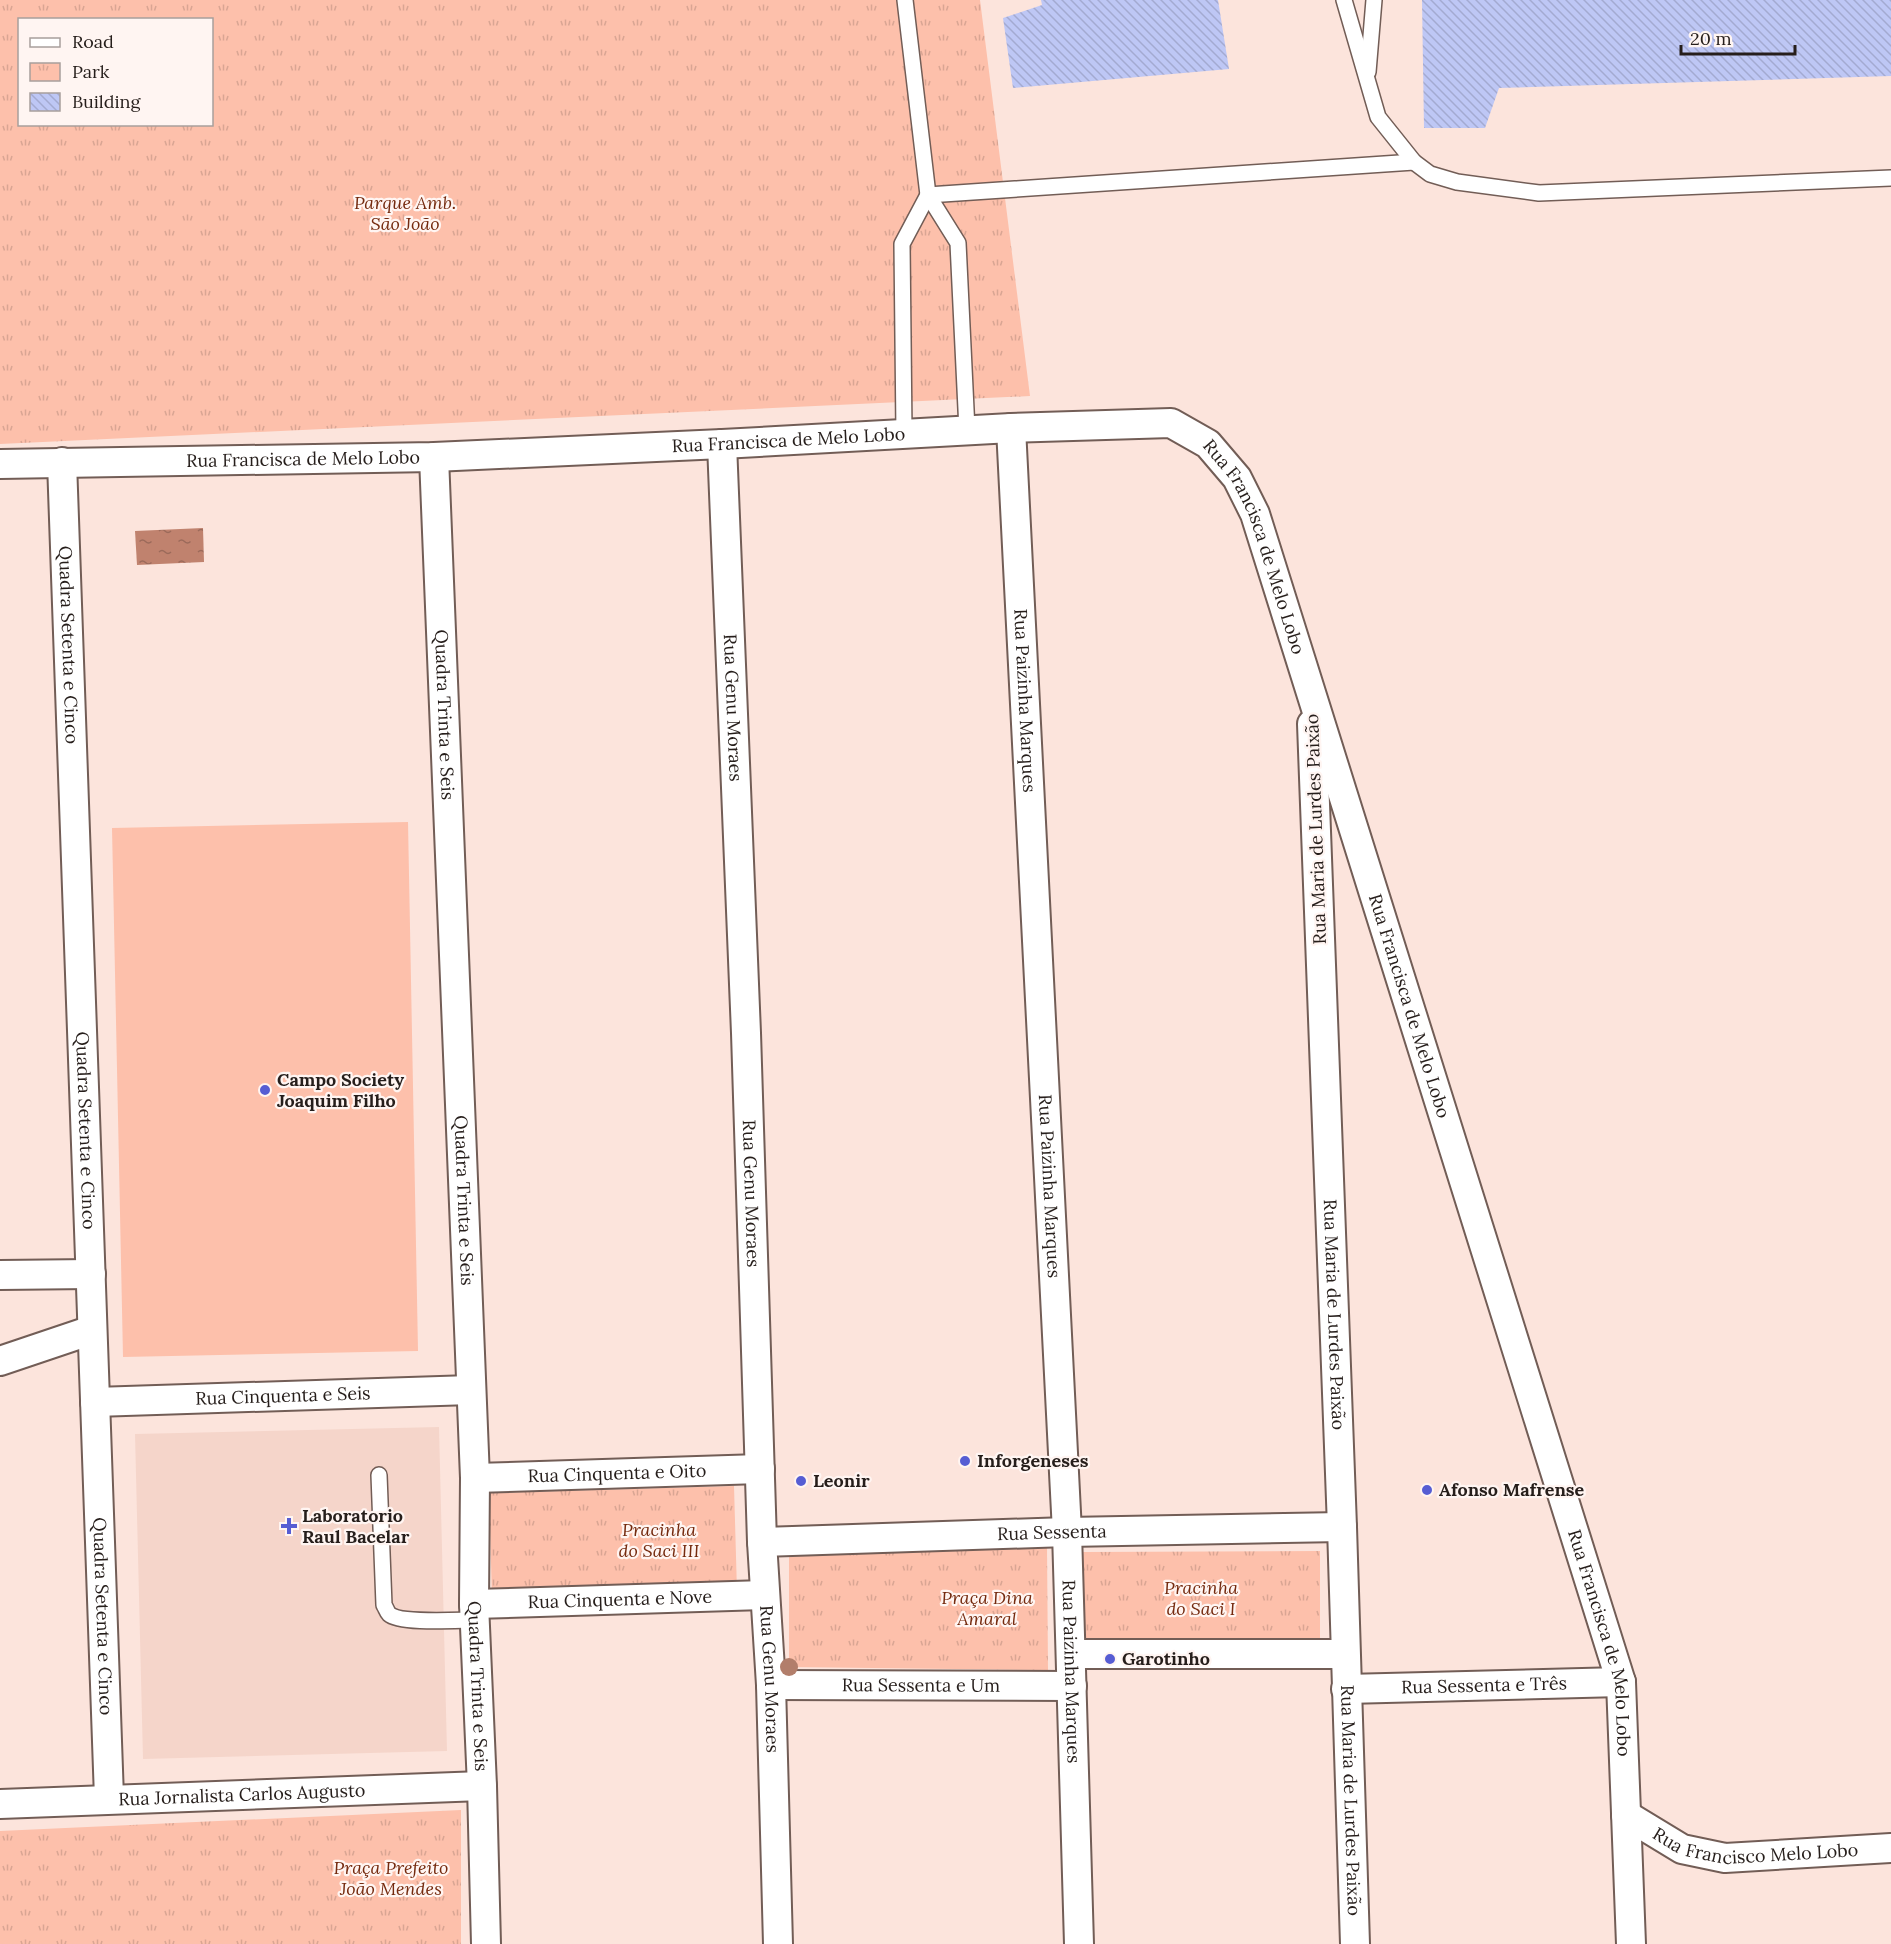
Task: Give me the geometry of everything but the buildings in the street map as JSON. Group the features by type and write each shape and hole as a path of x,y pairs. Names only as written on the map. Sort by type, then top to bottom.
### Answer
{"street":[{"name":"Rua Francisca de Melo Lobo","path":"0,464 434,457 967,430 1172,423 1208,444 1237,478 1255,514 1621,1682 1631,1944"},
{"name":"Rua Paizinha Marques","path":"1011,428 1067,1532 1079,1944"},
{"name":"Rua Genu Moraes","path":"722,444 746,1033 762,1542 771,1685 778,1944"},
{"name":"Quadra Trinta e Seis","path":"434,457 475,1478 474,1612 486,1944"},
{"name":"Quadra Setenta e Cinco","path":"62,462 109,1798"},
{"name":"Rua Maria de Lurdes Paixão","path":"1310,686 1342,1527 1355,1944"},
{"path":"0,1275 91,1274"},
{"path":"0,1360 92,1330"},
{"name":"Rua Cinquenta e Seis","path":"95,1402 471,1390"},
{"name":"Rua Cinquenta e Oito","path":"475,1478 760,1470"},
{"name":"Rua Sessenta","path":"762,1542 1067,1532 1342,1527"},
{"name":"Rua Cinquenta e Nove","path":"474,1612 765,1595"},
{"path":"1071,1654 1345,1654"},
{"name":"Rua Sessenta e Três","path":"1346,1689 1621,1682"},
{"name":"Rua Sessenta e Um","path":"771,1685 1072,1686"},
{"name":"Rua Jornalista Carlos Augusto","path":"0,1803 482,1786"},
{"name":"Rua Francisco Melo Lobo","path":"1626,1815 1682,1849 1725,1858 1891,1848"}],"lane":[{"path":"905,0 928,195 958,243 967,430"},
{"path":"1344,0 1378,117 1414,162 1430,174 1456,182 1539,193 1891,178"},
{"path":"1368,82 1374,0"},
{"path":"928,195 1414,162"},
{"path":"904,434 902,243 928,195"},
{"path":"379,1475 384,1605 389,1614 418,1620 474,1612"}],"shaded area":[{"name":"Laboratorio Raul Bacelar","path":"439,1427 447,1751 143,1759 135,1434"}],"green space":[{"name":"Parque Amb. São João","path":"0,0 980,0 1030,396 0,444"},
{"name":"Campo Society Joaquim Filho","path":"408,822 418,1351 123,1357 112,828"},
{"name":"Pracinha do Saci III","path":"734,1486 737,1591 492,1597 489,1493"},
{"name":"Praça Dina Amaral","path":"1047,1546 1048,1670 789,1667 789,1551"},
{"name":"Pracinha do Saci I","path":"1320,1551 1320,1645 1083,1645 1083,1552"},
{"name":"Praça Prefeito João Mendes","path":"461,1810 461,1944 0,1944 0,1831"}],"water":[{"path":"203,528 204,562 137,565 135,531"}],"place":[{"name":"Campo Society Joaquim Filho","path":"265,1090"},
{"name":"Inforgeneses","path":"965,1461"},
{"name":"Leonir","path":"801,1481"},
{"name":"Afonso Mafrense","path":"1427,1490"},
{"name":"Laboratorio Raul Bacelar","path":"289,1526"},
{"name":"Garotinho","path":"1110,1659"}]}
